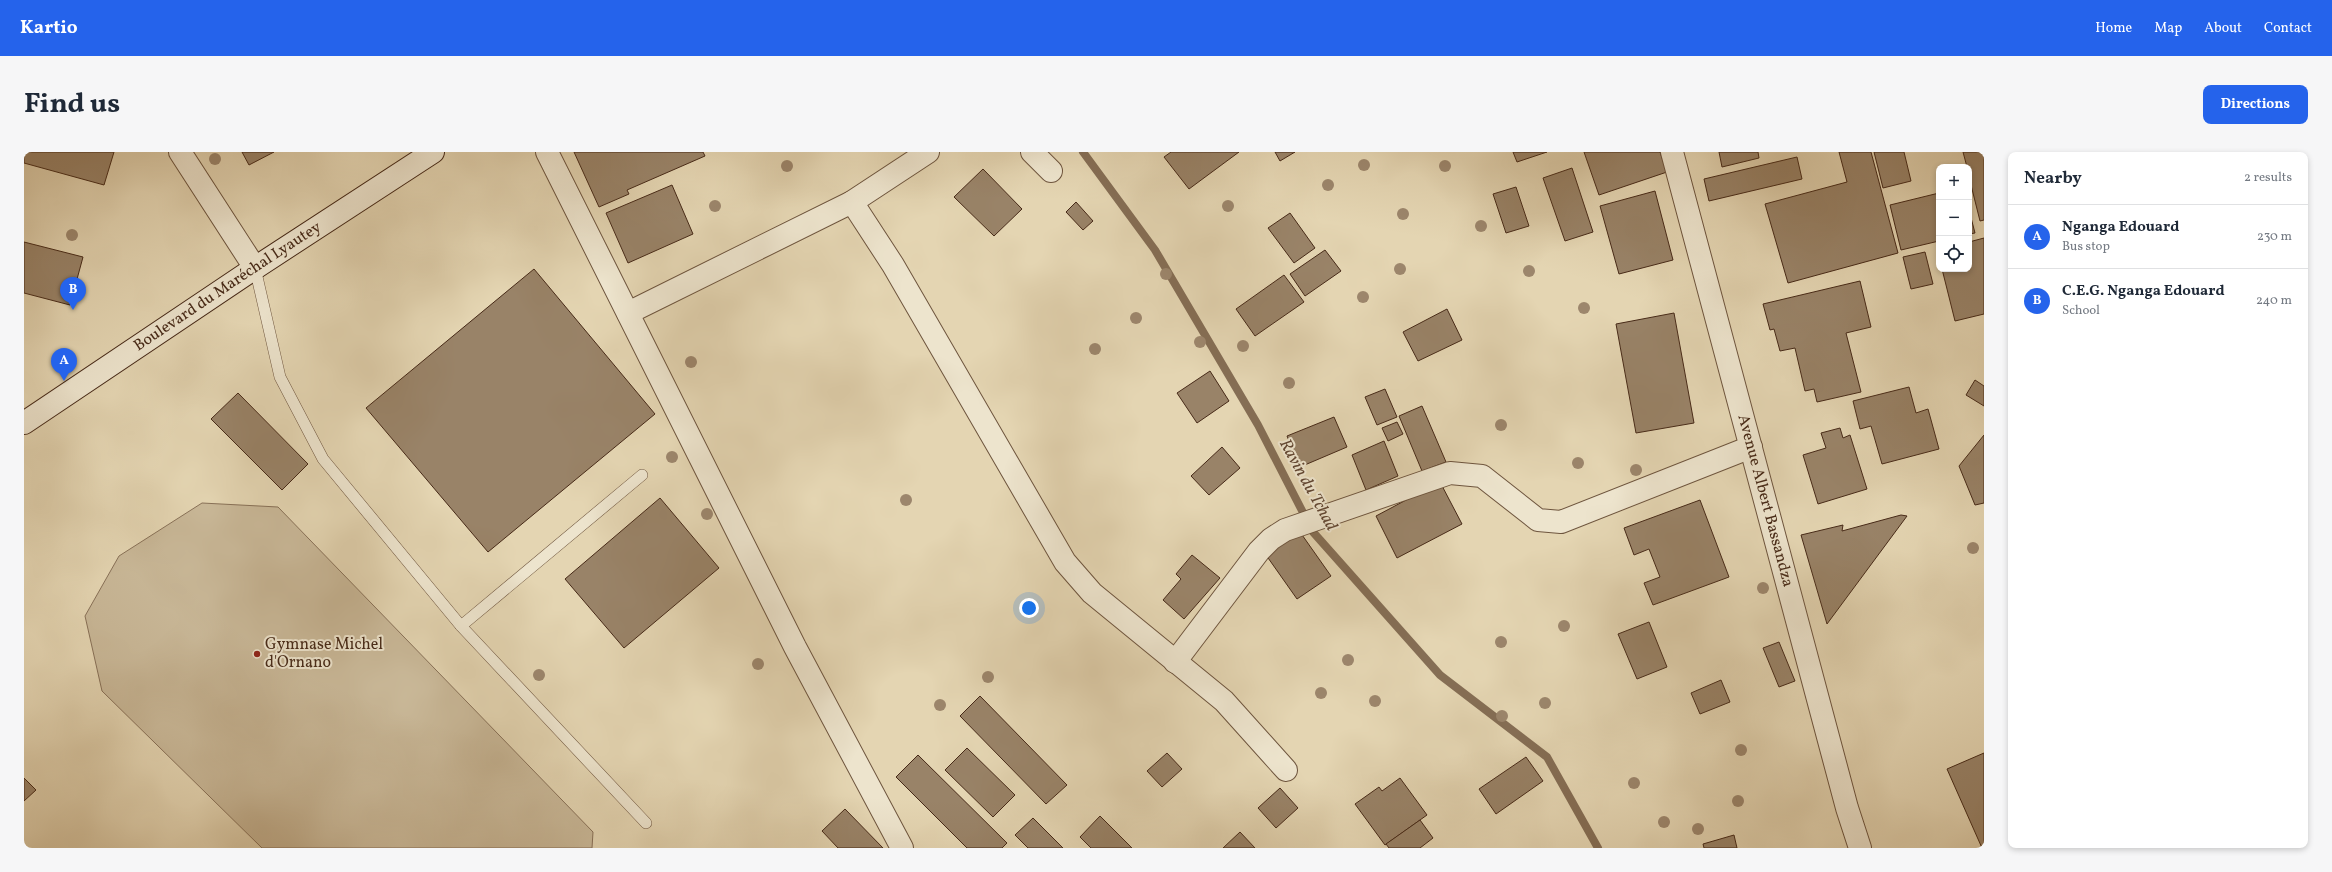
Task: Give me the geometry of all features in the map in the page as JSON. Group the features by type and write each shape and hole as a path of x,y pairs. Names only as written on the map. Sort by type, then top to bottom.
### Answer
{"street":[{"path":"180,152 255,268"},
{"name":"Boulevard du Maréchal Lyautey","path":"24,423 255,268 433,152"},
{"path":"547,152 795,648 902,848"},
{"path":"628,313 852,202 928,152"},
{"path":"1032,152 1052,171"},
{"name":"Avenue Albert Bassandza","path":"1672,152 1845,800 1860,848"},
{"path":"852,202 893,265 1065,562 1092,592 1224,701 1286,770"},
{"path":"1175,662 1259,551 1271,539 1285,530 1450,473 1466,473 1482,476 1538,520 1561,522 1751,448"}],"lane":[{"path":"255,268 280,377 323,459 461,626 646,823"},
{"path":"461,626 642,475"}],"shaded area":[{"name":"Gymnase Michel d'Ornano","path":"202,503 278,507 593,832 592,848 262,848 102,691 85,616 119,556"}],"building":[{"path":"24,152 114,152 104,185 24,163"},
{"path":"242,152 274,152 249,165"},
{"path":"574,152 703,152 705,156 627,190 629,194 599,207"},
{"path":"1171,152 1239,152 1189,189 1164,157"},
{"path":"1275,152 1295,152 1280,161"},
{"path":"1513,152 1547,152 1517,162"},
{"path":"1584,152 1660,152 1667,172 1599,195"},
{"path":"1719,152 1758,152 1759,158 1722,167"},
{"path":"1839,152 1871,152 1898,253 1788,283 1765,204 1847,182"},
{"path":"1874,152 1904,152 1911,181 1883,188"},
{"path":"1963,152 1984,152 1984,220 1980,221 1972,189 1972,164 1966,164"},
{"path":"1797,157 1802,179 1709,201 1704,179"},
{"path":"1572,168 1593,232 1565,241 1543,178"},
{"path":"983,169 1022,209 994,236 954,197"},
{"path":"672,185 693,234 628,263 606,213"},
{"path":"1516,187 1529,226 1506,233 1493,194"},
{"path":"1655,191 1673,260 1619,274 1600,206"},
{"path":"1936,194 1936,242 1901,250 1890,205"},
{"path":"1076,202 1093,221 1083,230 1066,212"},
{"path":"1290,213 1315,248 1294,263 1268,228"},
{"path":"1972,222 1975,233 1972,234"},
{"path":"1984,238 1984,314 1955,321 1943,272 1972,272 1972,241"},
{"path":"24,242 83,257 70,305 24,293"},
{"path":"1325,250 1341,271 1305,296 1290,274"},
{"path":"1925,252 1933,284 1911,289 1903,257"},
{"path":"534,269 655,414 488,552 366,408"},
{"path":"1284,275 1304,302 1255,336 1236,309"},
{"path":"1860,281 1871,327 1846,333 1861,392 1817,402 1814,389 1805,391 1795,348 1780,351 1774,329 1770,330 1763,304"},
{"path":"1447,309 1462,340 1418,361 1403,332"},
{"path":"1674,313 1694,423 1636,433 1616,324"},
{"path":"1210,371 1229,401 1197,423 1177,393"},
{"path":"1975,380 1984,386 1984,406 1966,395"},
{"path":"1909,387 1916,413 1928,409 1939,449 1882,464 1871,426 1860,429 1853,401"},
{"path":"1385,389 1397,417 1377,425 1365,397"},
{"path":"238,393 308,464 282,490 211,419"},
{"path":"1422,406 1446,462 1422,471 1399,416"},
{"path":"1334,417 1347,447 1300,467 1287,436"},
{"path":"1397,422 1403,434 1388,441 1382,428"},
{"path":"1840,428 1843,438 1850,435 1867,489 1818,504 1803,455 1826,448 1821,433"},
{"path":"1984,435 1984,503 1975,505 1959,466"},
{"path":"1384,441 1398,476 1366,490 1352,455"},
{"path":"1222,447 1240,468 1209,495 1191,476"},
{"path":"1440,482 1462,524 1397,558 1376,516"},
{"path":"660,498 719,568 624,648 565,579"},
{"path":"1700,500 1729,577 1653,605 1644,583 1660,577 1649,549 1634,555 1624,528"},
{"path":"1901,515 1907,516 1827,624 1801,535 1843,525 1842,531"},
{"path":"1300,532 1331,576 1297,599 1266,555"},
{"path":"1192,555 1220,578 1184,619 1163,600 1181,579 1176,574"},
{"path":"1649,622 1667,667 1637,679 1618,634"},
{"path":"1779,642 1795,681 1779,687 1763,648"},
{"path":"1721,680 1730,702 1700,714 1691,693"},
{"path":"980,696 1067,785 1046,804 960,716"},
{"path":"967,748 1015,795 993,817 945,770"},
{"path":"1167,753 1182,769 1162,787 1147,771"},
{"path":"1984,753 1984,848 1982,848 1947,769"},
{"path":"918,755 1007,843 1002,848 967,848 896,777"},
{"path":"1526,757 1543,781 1496,814 1479,789"},
{"path":"24,778 36,790 24,801"},
{"path":"1400,778 1427,815 1385,845 1355,804 1379,787 1382,791"},
{"path":"1280,788 1298,808 1276,828 1258,808"},
{"path":"845,809 883,848 838,848 822,831"},
{"path":"1100,816 1132,848 1091,848 1080,837"},
{"path":"1033,818 1063,848 1028,848 1015,835"},
{"path":"1420,820 1433,838 1420,848 1389,848 1386,844"},
{"path":"1240,832 1255,848 1223,848"},
{"path":"1734,835 1737,848 1704,848 1703,844"}],"waterway":[{"name":"Ravin du Tchad","path":"1083,152 1155,250 1258,425 1313,532 1440,675 1547,757 1598,848"}],"place":[{"name":"C.E.G. Nganga Edouard","path":"73,310"},
{"name":"Nganga Edouard","path":"64,381"},
{"name":"Gymnase Michel d'Ornano","path":"257,654"}]}
